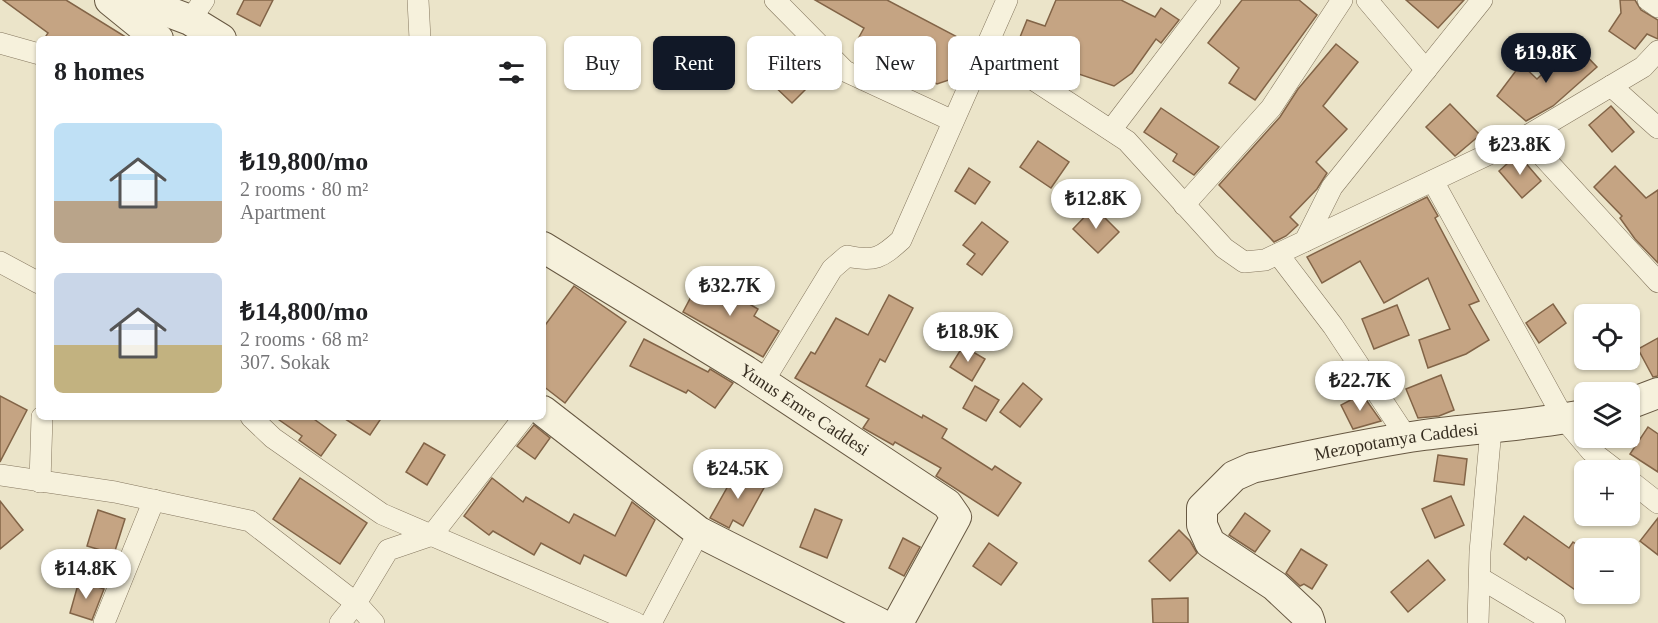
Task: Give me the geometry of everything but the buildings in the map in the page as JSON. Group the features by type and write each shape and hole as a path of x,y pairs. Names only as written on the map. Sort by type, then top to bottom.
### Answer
{"street":[{"path":"110,0 153,36"},
{"path":"137,0 197,10 218,36"},
{"path":"418,0 420,36"},
{"path":"775,0 845,71 953,121"},
{"path":"990,36 1006,0"},
{"path":"1111,130 1210,0"},
{"path":"1185,205 1270,108 1342,0"},
{"path":"1367,0 1426,70"},
{"path":"1305,241 1332,187 1482,0"},
{"path":"1648,0 1658,7"},
{"path":"0,43 9,43 36,53"},
{"path":"1049,90 1127,141 1224,248 1244,262 1265,260 1525,137 1643,67 1658,51"},
{"path":"1611,86 1658,128"},
{"path":"763,382 832,269 847,256 866,260 884,256 901,240 967,90"},
{"path":"1525,137 1658,282"},
{"path":"1433,181 1574,417"},
{"name":"Yunus Emre Caddesi","path":"546,249 763,382 947,504 956,517 898,623"},
{"path":"1278,254 1333,326 1407,438"},
{"path":"0,262 36,281"},
{"path":"1640,400 1658,393"},
{"path":"546,413 699,532 879,623"},
{"name":"Mezopotamya Caddesi","path":"1310,623 1308,617 1275,586 1210,543 1202,525 1202,508 1234,476 1252,468 1407,438 1574,417"},
{"path":"40,482 42,420"},
{"path":"254,420 273,438 382,514 636,623"},
{"path":"340,623 356,603 388,550 432,535 522,420"},
{"path":"1478,623 1491,429"},
{"path":"1590,448 1603,460"},
{"path":"0,475 154,500 250,521 356,603 374,623"},
{"path":"1640,489 1658,503"},
{"path":"105,623 154,500"},
{"path":"651,623 699,532"},
{"path":"1480,578 1555,623"}]}
